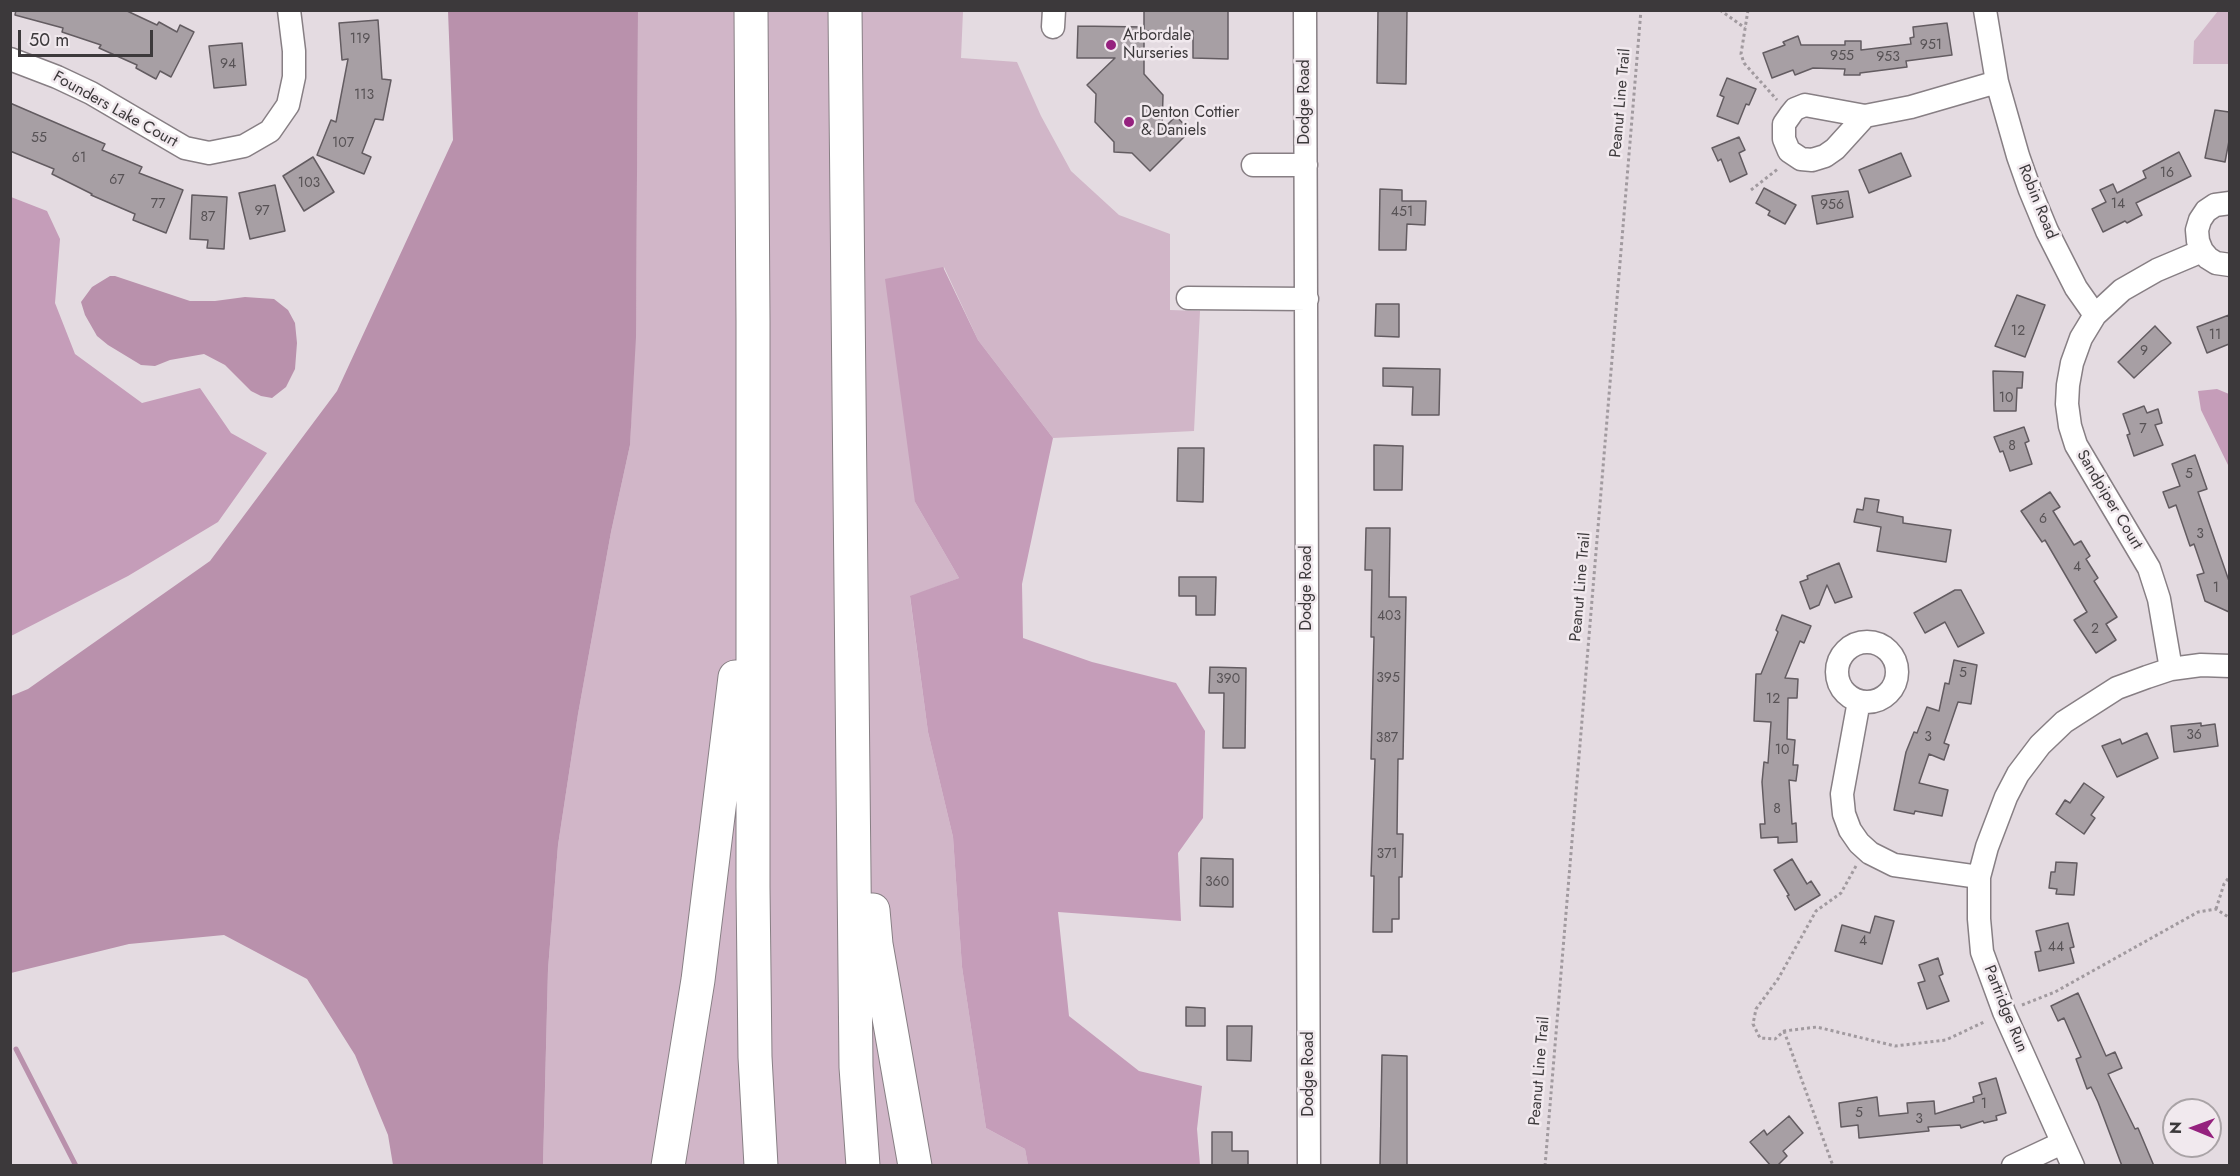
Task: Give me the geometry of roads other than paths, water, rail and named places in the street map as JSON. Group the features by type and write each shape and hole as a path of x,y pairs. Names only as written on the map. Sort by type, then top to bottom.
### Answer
{"highway":[{"path":"751,10 755,1057 761,1166"},
{"path":"845,10 856,1067 863,1166"},
{"path":"668,1166 698,980 752,547"},
{"path":"851,640 866,733 869,853 876,944 915,1166"}],"street":[{"name":"Founders Lake Court","path":"10,59 91,93 185,148 209,153 244,147 270,131 288,105 294,77 294,51 289,10"},
{"name":"Dodge Road","path":"1305,10 1309,1166"},
{"name":"Robin Road","path":"1984,10 1997,82 2018,156 2047,231 2076,288 2095,315"},
{"path":"1865,116 1825,156 1812,160 1801,159 1789,151 1784,139 1784,124 1795,109 1805,105 1865,116 1997,82"},
{"path":"1253,165 1306,165"},
{"path":"2229,203 2215,205 2206,211 2197,230 2202,251 2216,263 2229,265"},
{"name":"Sandpiper Court","path":"2171,669 2159,598 2150,568 2083,460 2070,426 2067,404 2072,363 2081,338 2095,315 2122,290 2157,270 2202,251"},
{"path":"1188,297 1307,299"},
{"name":"Partridge Run","path":"2073,1166 2004,1012 1983,952 1978,919 1979,877 1996,819 2018,774 2040,745 2064,722 2117,688 2171,669 2201,665 2229,666"},
{"path":"1858,701 1842,794 1844,814 1850,830 1870,853 1886,862 1979,877"},
{"path":"2013,1166 2062,1143"}],"waterway":[{"path":"16,1049 76,1166"}],"place":[{"name":"Arbordale Nurseries","path":"1111,45"},
{"name":"Denton Cottier & Daniels","path":"1129,122"}]}
